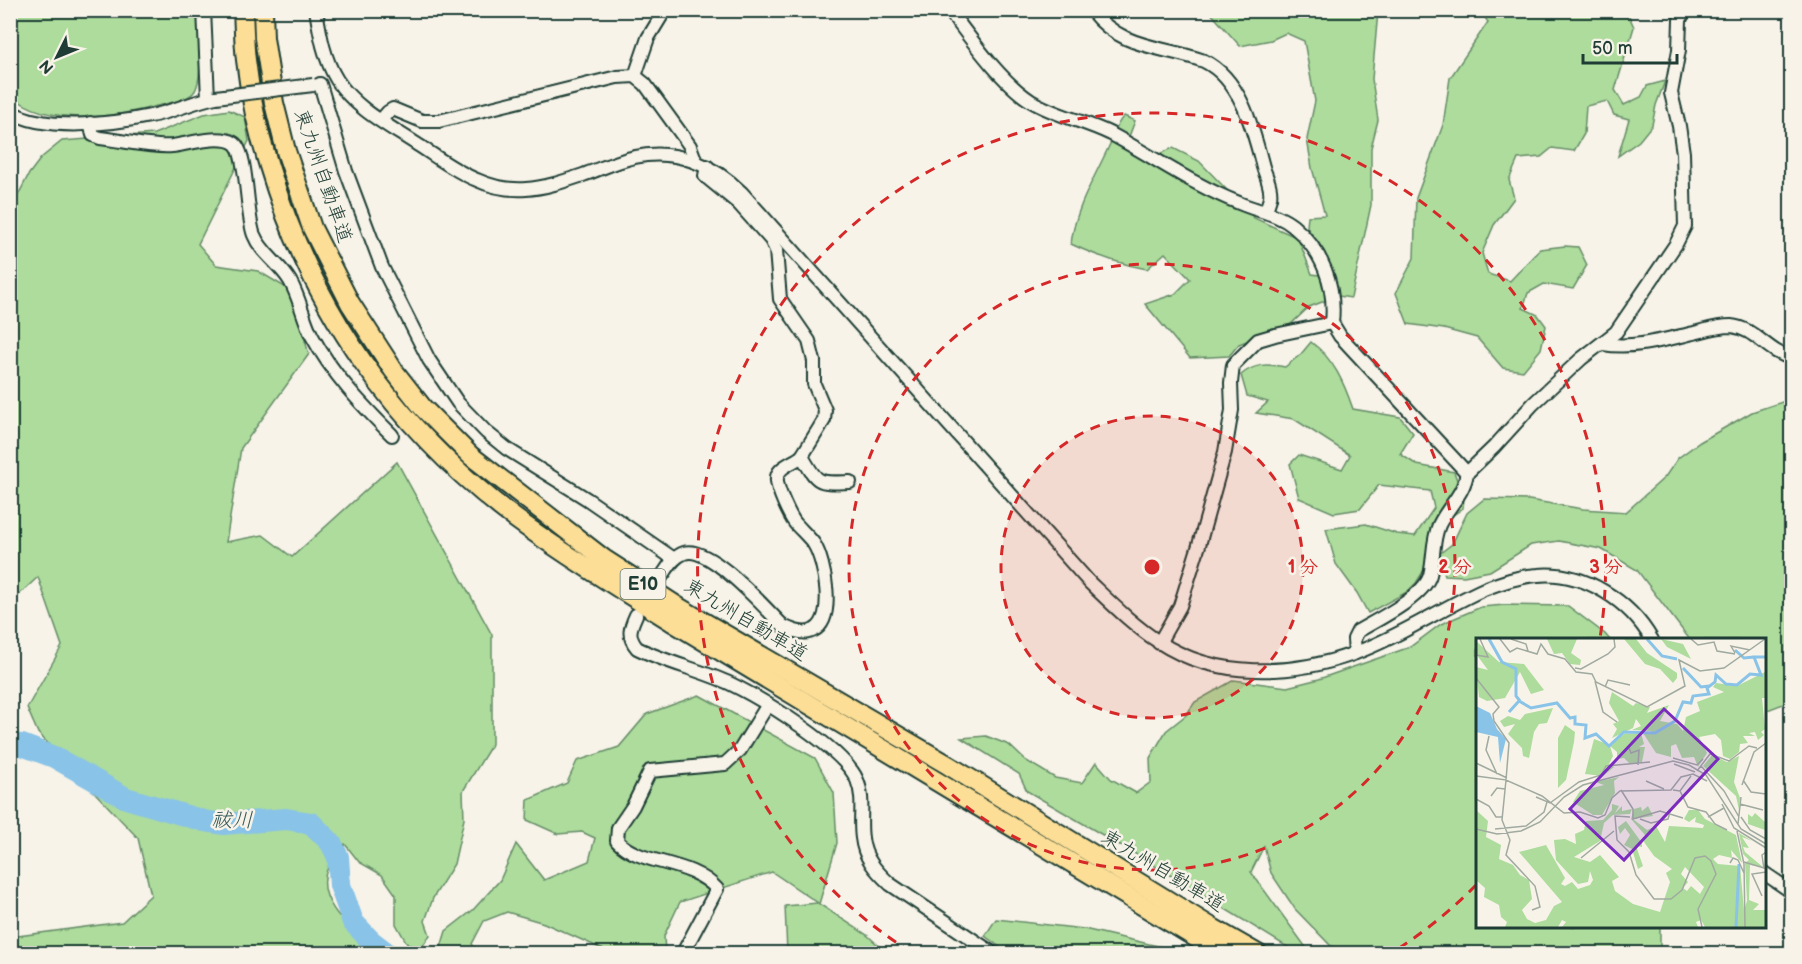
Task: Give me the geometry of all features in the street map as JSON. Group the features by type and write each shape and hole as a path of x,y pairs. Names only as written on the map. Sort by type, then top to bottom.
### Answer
{"highway":[{"name":"東九州自動車道","path":"243,10 246,62 260,136 279,202 326,306 350,346 378,384 421,435 516,519 596,574 1223,954"},
{"name":"東九州自動車道","path":"263,10 264,38 274,103 286,151 312,228 350,303 394,371 423,408 471,456 604,559 680,608 948,765 1258,954"}],"street":[{"path":"204,10 212,97"},
{"path":"316,10 325,54 337,81 352,98 381,120 470,177 488,185 525,190 551,185 645,155 674,156 701,164 722,175 742,193 1090,583 1124,615 1159,643 1182,654 1205,663 1228,668 1257,670 1297,668 1355,653 1484,589 1506,580 1538,575 1566,577 1596,587 1637,617 1651,638"},
{"path":"635,76 648,38 665,10"},
{"path":"949,10 1002,75 1017,91 1032,101 1053,112 1111,134 1181,176 1239,204 1266,211 1291,225 1305,238 1328,277 1333,295 1332,323 1340,336 1467,473"},
{"path":"1091,10 1101,23 1129,41 1204,61 1215,66 1225,77 1239,99 1258,144 1269,184 1270,197 1266,211"},
{"path":"1355,653 1354,639 1358,632 1412,598 1423,588 1430,577 1438,527 1465,486 1467,473 1533,404 1581,359 1616,332 1676,244 1685,226 1686,210 1683,153 1671,93 1679,50 1680,20 1685,10"},
{"path":"381,120 387,112 393,109 422,121 439,121 617,77 635,76 645,84 690,146 708,180 738,203 771,240 776,250 780,299 809,342 814,361 814,384 825,410 824,420 802,456 784,467 778,474 777,481 789,514 814,544 825,584 827,611 821,626 810,633 795,632 783,626 721,566 705,555 692,551 685,552 674,559 662,576"},
{"path":"10,111 40,123 90,123 151,116 212,97 337,81"},
{"path":"316,84 361,216 382,267 429,360 458,403 486,432 507,449 587,499 674,559"},
{"path":"90,123 93,135 100,138 169,146 222,139 235,143 240,148 248,215 255,238 289,280 308,328 326,357 363,406 392,435"},
{"path":"1159,643 1180,606 1225,452 1232,410 1233,365 1258,340 1332,323"},
{"path":"1603,344 1631,346 1653,343 1717,327 1732,326 1752,334 1773,350 1791,358"},
{"path":"802,456 816,479 824,483 850,482"},
{"path":"636,615 629,630 630,637 637,648 733,685 823,742 845,760 857,779 862,798 862,839 874,870 899,890 994,954"},
{"path":"685,949 717,889 710,881 682,867 625,850 616,841 618,828 633,806 650,771 725,764 740,750 767,706"},
{"path":"1766,874 1791,892"}],"green space":[{"path":"10,11 199,11 200,53 197,86 191,95 179,101 124,113 83,117 43,112 11,95"},
{"path":"1209,11 1378,11 1372,79 1378,120 1371,148 1371,205 1351,298 1338,296 1309,307 1290,325 1239,344 1229,356 1190,358 1145,304 1175,294 1190,279 1165,253 1147,269 1108,259 1071,244 1081,205 1117,126 1124,116 1135,121 1128,139 1159,154 1173,148 1199,161 1254,218 1298,238 1312,274 1335,277 1325,255 1307,227 1308,216 1325,215 1312,168 1307,139 1315,101 1304,41 1286,33 1271,40 1240,46"},
{"path":"1480,11 1632,11 1629,16 1634,27 1615,90 1624,105 1641,97 1647,86 1665,81 1656,105 1652,125 1639,141 1618,156 1629,119 1614,115 1607,101 1586,106 1584,134 1574,151 1552,148 1541,157 1518,159 1509,180 1514,198 1494,225 1482,253 1488,274 1510,281 1540,249 1565,246 1578,247 1587,265 1573,289 1544,284 1528,293 1523,308 1538,315 1546,326 1541,349 1523,371 1503,368 1477,338 1444,329 1408,324 1396,293 1414,258 1416,198 1443,125 1450,78 1488,22"},
{"path":"229,110 245,117 249,141 198,244 216,265 258,271 290,290 309,354 241,448 226,542 263,535 292,557 397,462 492,635 492,744 463,791 464,819 454,864 433,898 425,921 430,935 422,947 408,945 396,924 396,895 382,875 359,862 345,844 328,867 325,880 326,892 338,915 377,953 11,953 11,937 122,922 151,895 138,838 38,733 27,708 62,646 38,577 11,602 10,211 29,174 41,158 62,141 154,134 204,114"},
{"path":"1311,342 1332,364 1353,409 1400,417 1413,433 1400,454 1417,465 1454,472 1464,499 1463,508 1442,523 1423,572 1416,583 1407,592 1368,613 1336,564 1326,529 1366,524 1397,534 1415,536 1434,508 1430,491 1379,485 1360,509 1334,513 1299,498 1290,464 1299,455 1342,469 1350,455 1294,419 1256,413 1268,402 1247,396 1241,375 1251,368 1262,365 1285,367"},
{"path":"1791,399 1791,701 1766,711 1766,638 1688,638 1637,570 1601,549 1559,541 1531,545 1490,571 1464,576 1445,575 1439,554 1452,544 1467,513 1484,499 1529,500 1583,509 1626,512 1665,477 1678,458 1700,442 1752,412"},
{"path":"1568,606 1608,638 1476,638 1476,928 1660,928 1660,953 1362,954 1331,946 1295,909 1271,873 1264,846 1251,872 1310,953 1297,953 1027,791 1019,774 961,738 986,736 1009,745 1025,760 1055,778 1082,783 1096,762 1111,779 1136,793 1151,782 1150,758 1166,731 1186,715 1195,702 1234,680 1287,687 1319,679 1410,647 1441,624 1481,607"},
{"path":"699,695 815,758 834,793 837,843 819,904 867,935 887,953 787,953 785,906 818,903 772,872 680,902 664,936 665,953 611,953 544,923 507,912 484,921 472,944 479,953 439,954 446,931 473,910 500,880 516,844 544,880 589,861 595,838 582,832 558,834 527,820 528,800 567,783 577,761 619,747 647,714"},
{"path":"996,919 1084,929 1188,953 1008,953 985,936"}],"waterway":[{"name":"祓川","path":"10,744 22,745 54,757 126,798 204,821 223,824 286,819 311,823 331,843 338,857 340,885 353,922 371,941 388,954"}]}
